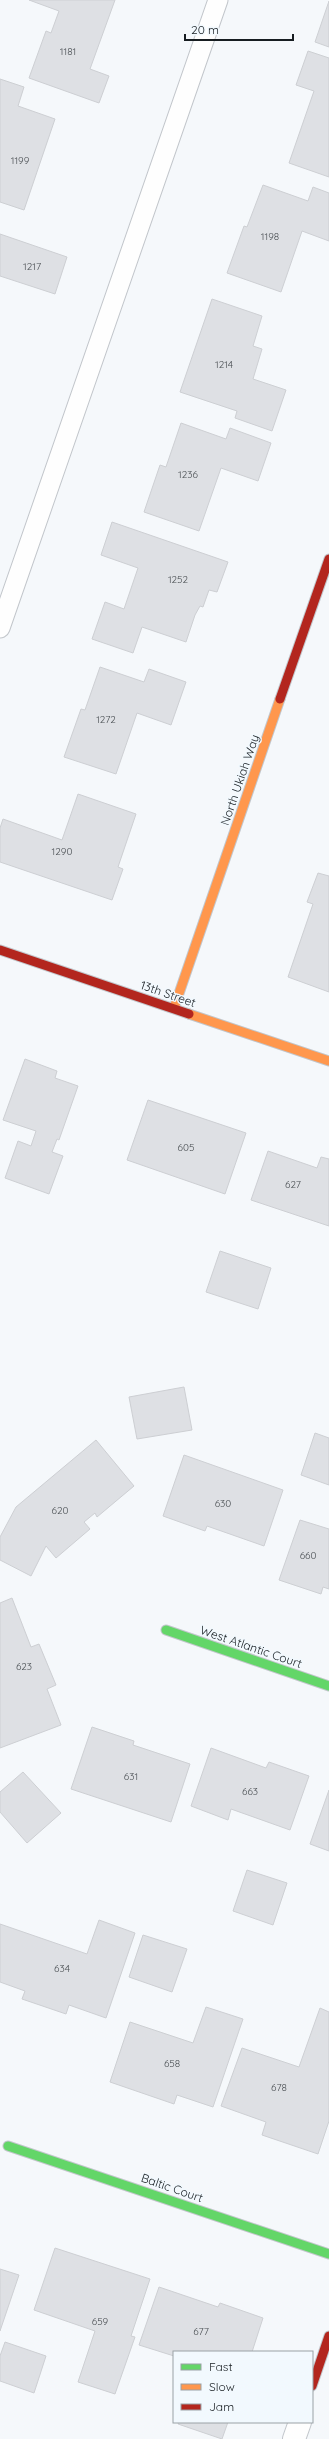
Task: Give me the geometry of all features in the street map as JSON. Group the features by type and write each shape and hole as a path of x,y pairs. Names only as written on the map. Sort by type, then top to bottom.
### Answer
{"street":[{"name":"North Ukiah Way","path":"174,1008 329,559"},
{"name":"13th Street","path":"0,950 329,1061"},
{"name":"West Atlantic Court","path":"166,1630 329,1686"},
{"name":"Baltic Court","path":"8,2146 329,2254"},
{"path":"313,2383 329,2336"},
{"path":"294,2439 300,2423"}],"lane":[{"path":"0,628 218,0"}],"building":[{"path":"29,0 115,0 90,69 109,76 99,103 29,78 46,31 51,33 59,11"},
{"path":"329,1 329,47 315,42"},
{"path":"308,51 329,58 329,177 289,163 314,91 296,85"},
{"path":"0,79 24,87 18,106 55,119 24,210 0,202"},
{"path":"263,185 308,201 313,187 329,193 329,241 302,231 281,292 227,273 244,226 247,227"},
{"path":"0,234 67,257 55,294 0,276"},
{"path":"212,299 262,316 253,346 262,349 253,379 286,390 272,431 235,418 237,411 180,392"},
{"path":"181,423 226,439 230,428 271,443 258,481 221,468 199,531 144,512 160,465 166,467"},
{"path":"112,522 228,562 217,592 209,590 203,607 200,606 195,615 186,642 142,627 133,653 92,639 105,602 124,609 138,568 101,555"},
{"path":"100,667 144,682 149,669 186,682 171,725 137,713 116,774 64,757 81,709 85,710"},
{"path":"78,794 136,814 118,867 123,869 112,900 0,862 0,828 3,819 62,840"},
{"path":"318,873 329,876 329,992 288,977 313,904 307,902"},
{"path":"25,1059 57,1071 55,1078 78,1086 59,1140 57,1139 52,1152 63,1156 49,1194 5,1178 18,1141 31,1146 36,1131 3,1120"},
{"path":"148,1100 246,1133 225,1194 127,1160"},
{"path":"268,1151 317,1168 321,1157 329,1159 329,1226 251,1200"},
{"path":"220,1251 271,1268 258,1309 206,1292"},
{"path":"184,1387 192,1430 137,1439 129,1397"},
{"path":"315,1433 329,1438 329,1485 301,1475"},
{"path":"96,1440 134,1486 97,1517 95,1513 84,1522 90,1529 56,1558 46,1546 31,1576 0,1560 0,1537 16,1507"},
{"path":"184,1455 283,1490 264,1546 207,1526 205,1531 163,1516"},
{"path":"300,1520 329,1529 329,1589 323,1587 321,1594 279,1580"},
{"path":"12,1598 31,1647 39,1644 56,1685 47,1689 61,1725 0,1748 0,1603"},
{"path":"92,1727 134,1741 133,1745 190,1764 171,1822 71,1789"},
{"path":"211,1748 266,1768 269,1762 309,1776 290,1830 231,1809 228,1820 191,1806"},
{"path":"23,1772 61,1813 27,1843 0,1812 0,1792"},
{"path":"329,1790 329,1851 310,1844"},
{"path":"247,1870 287,1883 273,1925 233,1911"},
{"path":"99,1920 135,1933 106,2018 69,2005 66,2014 22,1999 25,1991 0,1982 0,1924 87,1954"},
{"path":"143,1935 187,1949 172,1992 129,1977"},
{"path":"206,2007 243,2019 213,2107 177,2095 174,2104 110,2082 130,2022 193,2043"},
{"path":"320,2008 329,2012 329,2121 318,2154 262,2135 266,2122 221,2106 242,2048 299,2067"},
{"path":"55,2248 150,2279 131,2336 135,2337 115,2394 78,2382 95,2331 34,2310"},
{"path":"0,2269 19,2275 0,2331"},
{"path":"159,2287 218,2307 220,2303 263,2318 252,2351 173,2351 173,2356 139,2345"},
{"path":"5,2342 46,2356 34,2393 0,2381 0,2356"},
{"path":"178,2423 228,2423 222,2439"}],"traffic: fast":[{"path":"166,1630 329,1686"},
{"path":"8,2146 329,2254"}],"traffic: slow":[{"path":"174,1008 280,699"},
{"path":"189,1014 329,1061"}],"traffic: jam":[{"path":"280,699 329,559"},
{"path":"0,950 189,1014"},
{"path":"313,2383 329,2336"}]}
